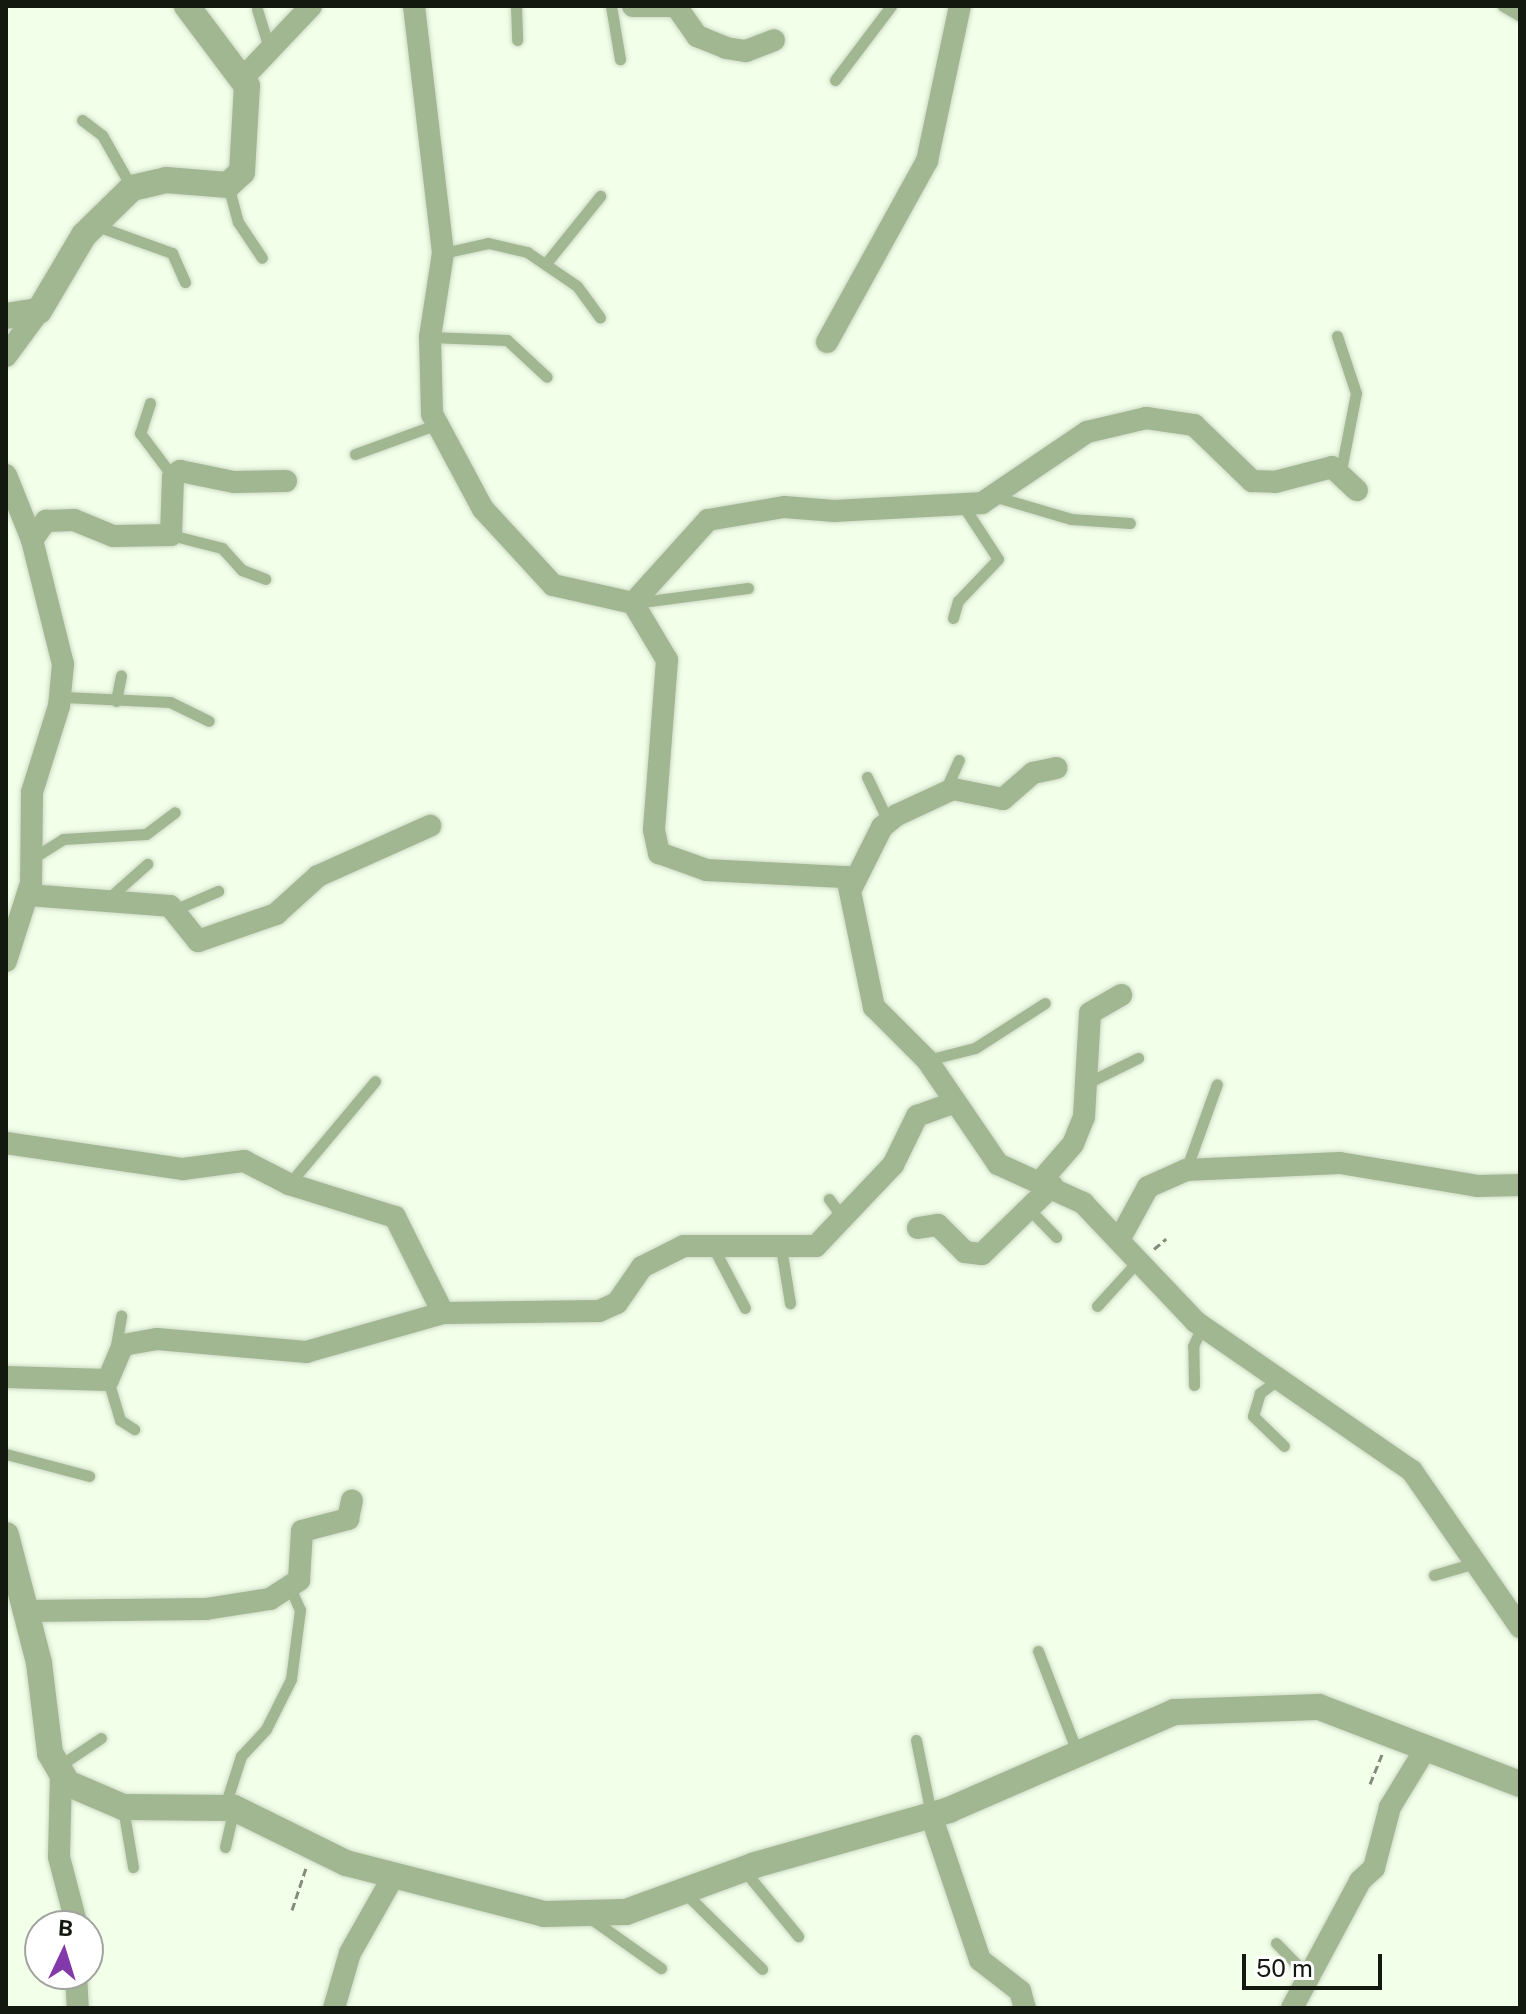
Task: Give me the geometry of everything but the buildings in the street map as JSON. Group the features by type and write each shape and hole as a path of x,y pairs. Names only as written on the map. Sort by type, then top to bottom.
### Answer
{"street":[{"path":"6,356 39,311 93,224 132,188 166,180 228,185 242,172 247,142 243,78 187,6"},
{"path":"243,78 311,6"},
{"path":"414,6 443,253 430,337 435,425 483,509 553,585 633,603 667,660 653,846 707,870 839,873 852,887 874,1007 927,1060 953,1103 998,1164 1083,1203 1202,1327 1412,1471 1520,1627"},
{"path":"633,6 674,6 697,36 726,48 746,51 774,40"},
{"path":"827,342 927,161 960,6"},
{"path":"6,316 39,311"},
{"path":"633,603 708,520 784,507 964,507 993,496 1087,432 1146,418 1194,425 1252,481 1341,470 1357,490"},
{"path":"32,540 46,521 74,520 113,536 171,535 173,477 193,470 234,482 286,481"},
{"path":"6,475 32,540 59,638 60,704 32,792 32,868 28,895 6,961"},
{"path":"852,887 888,821 945,791 1003,799 1033,773 1056,768"},
{"path":"28,895 110,897 176,909 198,941 276,914 318,876 430,826"},
{"path":"918,1228 938,1225 965,1252 982,1254 1029,1209 1080,1132 1087,1083 1085,1024 1098,1005 1121,995"},
{"path":"6,1377 108,1380 115,1355 123,1345 157,1339 306,1352 443,1313 610,1309 655,1258 711,1243 781,1248 816,1246 845,1220 893,1165 917,1116 953,1103"},
{"path":"6,1143 183,1169 244,1161 289,1184 395,1217 443,1313"},
{"path":"1119,1240 1148,1187 1186,1170 1340,1163 1516,1187"},
{"path":"26,1611 206,1609 291,1590 299,1580 302,1531 348,1519 352,1500"},
{"path":"6,1535 26,1611 58,1772 59,1857 73,1910"},
{"path":"58,1772 88,1797 123,1807 230,1807 313,1846 393,1877 544,1914 589,1917 931,1815 1174,1712 1319,1707 1520,1784"},
{"path":"1292,2008 1306,1974 1374,1868 1390,1807 1426,1748"},
{"path":"931,1815 980,1960 1020,1991 1025,2008"},
{"path":"334,2008 350,1953 393,1877"}],"lane":[{"path":"516,6 517,40"},
{"path":"611,6 620,59"},
{"path":"835,80 891,6"},
{"path":"1503,6 1520,16"},
{"path":"257,9 269,48"},
{"path":"82,120 102,135 132,188"},
{"path":"228,185 238,222 262,258"},
{"path":"547,262 600,196"},
{"path":"93,224 172,253 185,282"},
{"path":"443,253 488,243 547,262 600,318"},
{"path":"1337,336 1349,355 1356,393 1341,470"},
{"path":"430,337 507,340 547,377"},
{"path":"150,403 140,433 173,477"},
{"path":"355,454 435,425"},
{"path":"993,496 1071,519 1130,523"},
{"path":"953,618 958,601 998,559 964,507"},
{"path":"171,535 222,548 242,570 265,579"},
{"path":"633,603 748,588"},
{"path":"116,701 121,675"},
{"path":"60,704 64,697 186,705 209,721"},
{"path":"945,791 959,760"},
{"path":"867,777 888,821"},
{"path":"32,868 46,845 146,834 175,812"},
{"path":"110,897 147,864"},
{"path":"176,909 218,891"},
{"path":"927,1060 975,1048 1045,1003"},
{"path":"1087,1083 1138,1058"},
{"path":"289,1184 375,1081"},
{"path":"1186,1170 1217,1084"},
{"path":"829,1199 845,1220"},
{"path":"1029,1209 1056,1237"},
{"path":"711,1243 745,1308"},
{"path":"781,1248 790,1303"},
{"path":"1097,1306 1137,1262"},
{"path":"115,1355 121,1316"},
{"path":"1194,1385 1193,1346 1202,1327"},
{"path":"1279,1378 1260,1393 1253,1416 1284,1446"},
{"path":"108,1380 120,1420 134,1429"},
{"path":"6,1454 30,1455 89,1476"},
{"path":"1434,1575 1475,1563"},
{"path":"225,1847 241,1756 266,1729 291,1679 300,1610 291,1590"},
{"path":"1038,1651 1078,1754"},
{"path":"58,1772 101,1738"},
{"path":"916,1740 931,1815"},
{"path":"123,1807 133,1867"},
{"path":"743,1869 798,1936"},
{"path":"683,1890 762,1969"},
{"path":"589,1917 661,1968"},
{"path":"1276,1943 1306,1974"}],"path":[{"path":"1370,1784 1390,1733"},
{"path":"292,1910 313,1846"}]}
